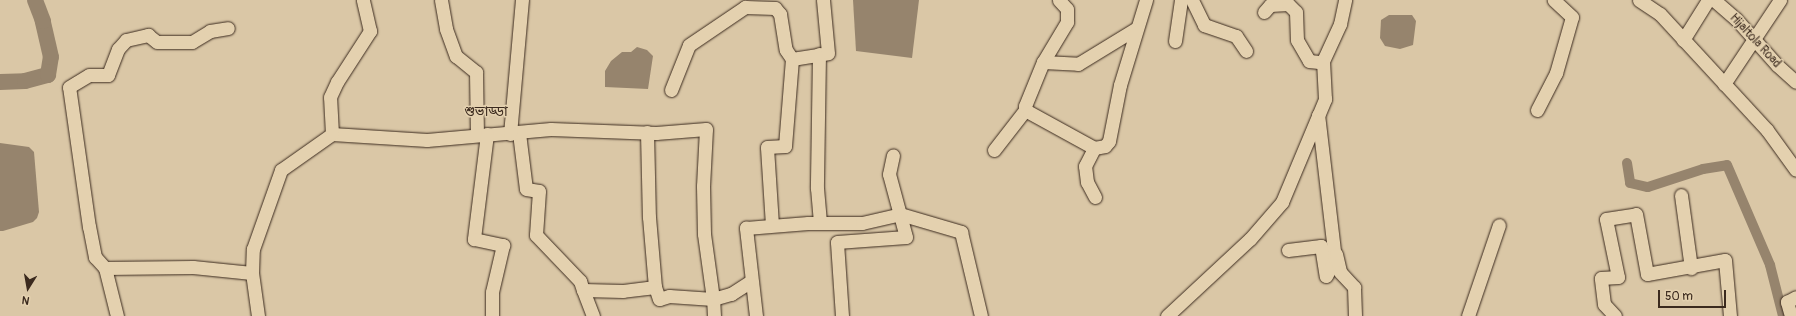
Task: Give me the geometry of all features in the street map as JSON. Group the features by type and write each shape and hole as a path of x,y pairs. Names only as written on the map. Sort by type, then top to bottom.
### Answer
{"street":[{"path":"332,134 330,98 337,82 370,31 363,0"},
{"path":"441,0 446,30 456,56 476,72 482,135 474,239 503,245 492,292 492,316"},
{"path":"522,0 515,133 526,189 539,191 536,235 580,281 593,316"},
{"path":"792,59 828,53 823,0"},
{"path":"994,150 1025,110 1024,106 1043,62 1067,22 1067,9 1058,0"},
{"path":"1025,110 1094,148 1105,146 1109,142 1120,85 1146,0"},
{"path":"1175,41 1182,0"},
{"path":"1192,0 1204,25 1236,36 1246,52"},
{"path":"1167,316 1250,240 1282,202 1325,99 1322,61 1340,24 1345,0"},
{"path":"1537,110 1556,73 1572,17 1554,0"},
{"path":"1639,0 1660,14 1767,130 1796,170"},
{"path":"1683,40 1708,0"},
{"name":"Hijaltola Road","path":"1714,0 1736,19 1777,65 1796,82"},
{"path":"1724,84 1780,0"},
{"path":"1264,12 1270,5 1288,4 1296,12 1297,40 1309,61 1322,61"},
{"path":"671,90 689,45 745,7 775,8 780,14 786,50 792,59 785,146 767,147 772,225"},
{"path":"117,316 105,268 95,257 89,227 69,87 89,75 108,75 118,49 126,40 148,35 157,42 192,42 210,31 228,28"},
{"path":"1043,62 1078,64 1137,28"},
{"path":"819,54 817,188 820,223"},
{"path":"1318,114 1335,259 1340,272 1354,287 1355,316"},
{"path":"258,316 252,272 253,249 281,170 332,134 427,140 551,129 647,132 706,129 703,186 704,234 714,316"},
{"path":"647,132 649,217 655,287 659,299 669,296 713,299 731,294 751,281"},
{"path":"1094,148 1086,166 1087,182 1095,197"},
{"path":"842,316 837,242 906,237 889,174 892,155"},
{"path":"1681,195 1691,268"},
{"path":"756,316 757,303 751,281 746,228 772,225 862,223 900,214 961,232 981,316"},
{"path":"1615,316 1604,304 1601,278 1618,277 1606,219 1636,214 1647,274 1691,268 1725,260 1730,316"},
{"path":"1468,316 1499,225"},
{"path":"1288,250 1321,246 1326,276 1335,259 1338,244"},
{"path":"105,268 193,267 252,272"},
{"path":"583,290 623,291 655,287"},
{"path":"1790,316 1787,302 1796,297"}],"shaded area":[{"path":"853,0 919,0 912,58 856,51"},
{"path":"1389,15 1412,15 1416,21 1413,45 1400,49 1385,46 1380,38 1381,20"},
{"path":"637,47 647,50 653,56 648,89 605,87 605,71 611,61 622,52 631,52"},
{"path":"0,143 29,147 34,152 39,212 37,218 33,222 3,231 0,231"}],"waterway":[{"path":"0,82 25,81 48,75 51,57 43,21 35,0"},
{"path":"1627,163 1630,183 1648,187 1703,169 1727,165 1770,265 1783,316"}],"district":[{"name":"শুভাড্ডা","path":"486,112"}]}
